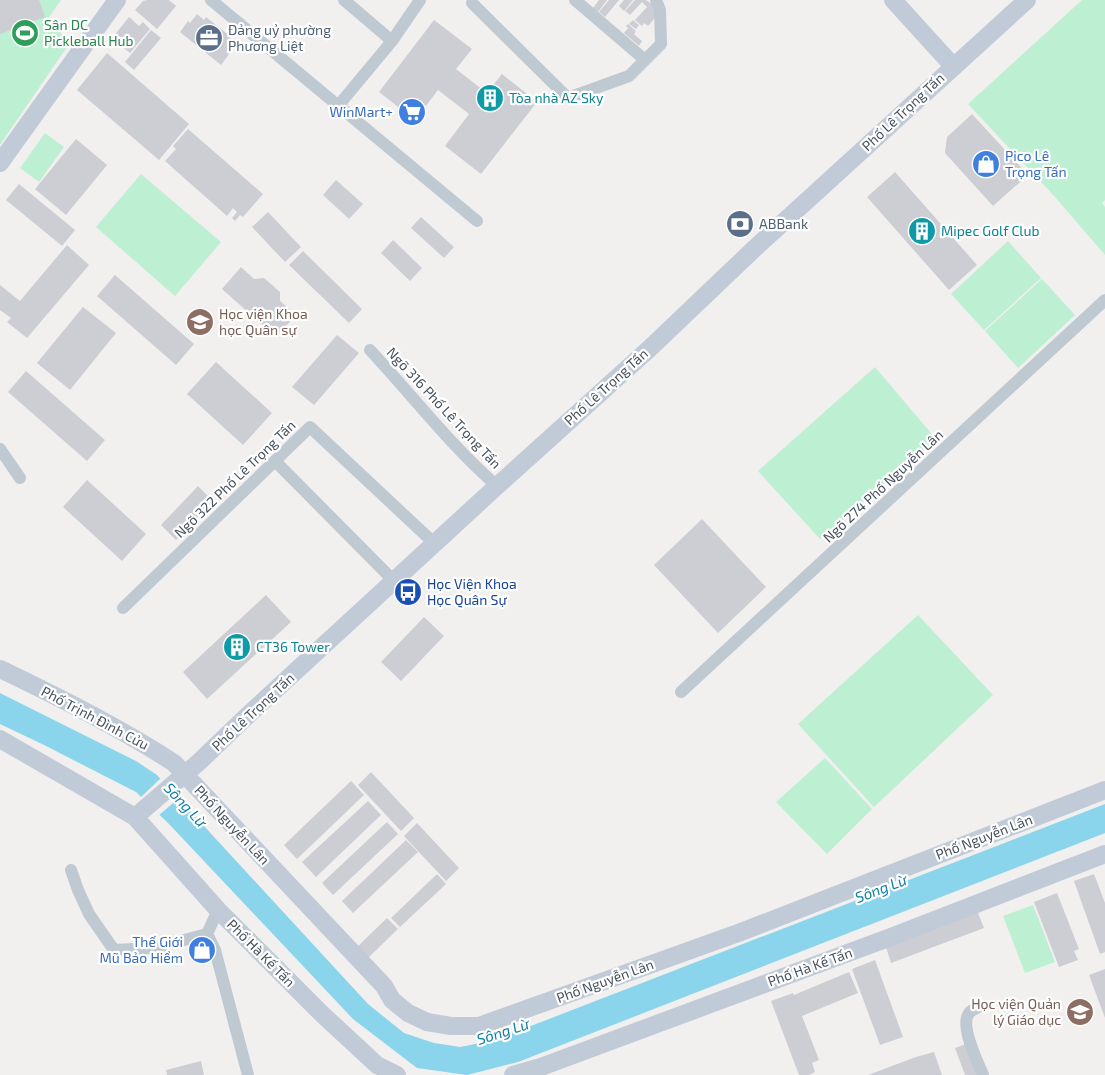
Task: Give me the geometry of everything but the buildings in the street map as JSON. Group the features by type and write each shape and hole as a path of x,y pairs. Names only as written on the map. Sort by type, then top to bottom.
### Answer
{"street":[{"path":"0,163 117,0"},
{"path":"344,0 392,41"},
{"path":"338,106 392,41 420,0"},
{"path":"575,0 645,60"},
{"path":"472,3 568,98 629,76 661,44 660,10 656,0"},
{"path":"893,0 953,66"},
{"name":"Phố Lê Trọng Tấn","path":"140,813 199,762 232,729 649,349 755,248 1027,0"},
{"path":"219,2 338,106 477,221"},
{"name":"Ngõ 274 Phố Nguyễn Lân","path":"681,692 1105,300"},
{"name":"Ngõ 316 Phố Lê Trọng Tấn","path":"370,350 451,440 497,486"},
{"name":"Ngõ 322 Phố Lê Trọng Tấn","path":"123,608 310,427 434,544"},
{"path":"0,448 20,478"},
{"path":"275,461 394,581"},
{"name":"Phố Trịnh Đình Cửu","path":"0,670 155,750 174,763 179,778"},
{"name":"Phố Hà Kế Tấn","path":"0,739 140,813 218,910 343,1034 377,1065 398,1075"},
{"name":"Phố Nguyễn Lân","path":"179,778 384,986 392,1000 408,1013 427,1022 451,1026 479,1026 641,969 1105,790"},
{"name":"Phố Hà Kế Tấn","path":"513,1075 541,1067 891,937 1105,854"},
{"path":"71,870 89,914 114,950 154,948 207,934"},
{"path":"207,934 218,910"},
{"path":"207,934 215,950 248,1075"},
{"path":"980,1006 969,1013 965,1022 983,1075"}],"green space":[{"path":"0,0 61,0 49,17 69,44 0,145"},
{"path":"1082,0 1105,0 1105,200 1102,203 1105,207 1105,255 1055,197 968,104"},
{"path":"45,133 64,147 39,182 20,168"},
{"path":"141,174 221,242 175,296 96,227"},
{"path":"1008,241 1041,278 984,330 951,294"},
{"path":"1042,279 1075,315 1018,368 985,331"},
{"path":"875,367 936,439 820,539 758,471"},
{"path":"918,615 993,695 874,807 798,724"},
{"path":"825,758 872,809 827,854 776,802"},
{"path":"1033,905 1055,962 1025,973 1003,916"}],"water":[{"path":"0,693 136,761 157,775 368,1004 404,1033 434,1043 460,1047 505,1036 1105,804 1105,833 518,1062 467,1075 417,1068 353,1019 169,824 136,792 0,724"}],"pier":[{"path":"162,777 180,797 158,816 139,799"}],"place":[{"name":"Sân DC Pickleball Hub","path":"25,33"},
{"name":"Đảng uỷ phường Phương Liệt","path":"209,38"},
{"name":"Tòa nhà AZ Sky","path":"490,98"},
{"name":"WinMart+","path":"412,112"},
{"name":"Pico Lê Trọng Tấn","path":"986,164"},
{"name":"ABBank","path":"740,224"},
{"name":"Mipec Golf Club","path":"922,231"},
{"name":"Học viện Khoa học Quân sự","path":"200,322"},
{"name":"Học Viện Khoa Học Quân Sự","path":"408,592"},
{"name":"CT36 Tower","path":"237,647"},
{"name":"Thế Giới Mũ Bảo Hiểm","path":"202,950"},
{"name":"Học viện Quản lý Giáo dục","path":"1080,1012"}],"water label":[{"name":"Sông Lừ","path":"185,805"},
{"name":"Sông Lừ","path":"881,889"},
{"name":"Sông Lừ","path":"503,1032"}]}
